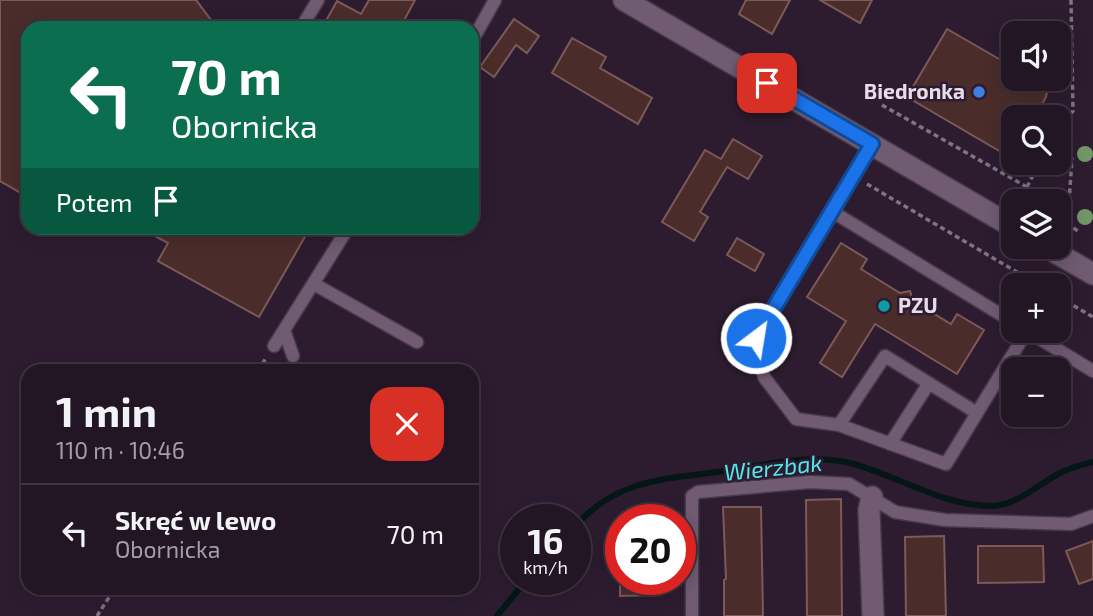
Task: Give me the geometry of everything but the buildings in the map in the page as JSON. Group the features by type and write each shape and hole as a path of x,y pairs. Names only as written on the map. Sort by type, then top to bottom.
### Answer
{"main road":[{"path":"624,0 1001,220"},
{"path":"1070,259 1093,271"},
{"path":"872,497 869,510 873,616"}],"lane":[{"path":"305,21 318,0"},
{"path":"479,29 495,0"},
{"path":"872,144 756,338 764,377 796,419 839,425 946,464 1020,343"},
{"path":"833,212 1001,315"},
{"path":"274,346 344,235"},
{"path":"314,284 417,342"},
{"path":"284,330 293,356"},
{"path":"1047,343 1093,371"},
{"path":"839,425 885,356 977,413"},
{"path":"890,444 929,383"},
{"path":"692,616 692,496 698,492 810,482 849,484 895,512 944,520 1071,524 1093,516"}],"path":[{"path":"1071,0 1071,114"},
{"path":"882,105 1030,189"},
{"path":"1027,187 1033,175"},
{"path":"853,176 1019,273"},
{"path":"1071,226 1078,231"},
{"path":"1071,304 1093,317"},
{"path":"97,616 110,595"}],"waterway":[{"name":"Wierzbak","path":"591,512 621,492 649,482 786,461 820,459 854,464 956,501 992,506 1009,503 1062,472 1093,462"},
{"name":"Wierzbak","path":"497,616 514,595"}],"place":[{"name":"Biedronka","path":"979,92"},
{"name":"PZU","path":"884,306"}],"route":[{"path":"756,338 872,144 767,83"}]}
